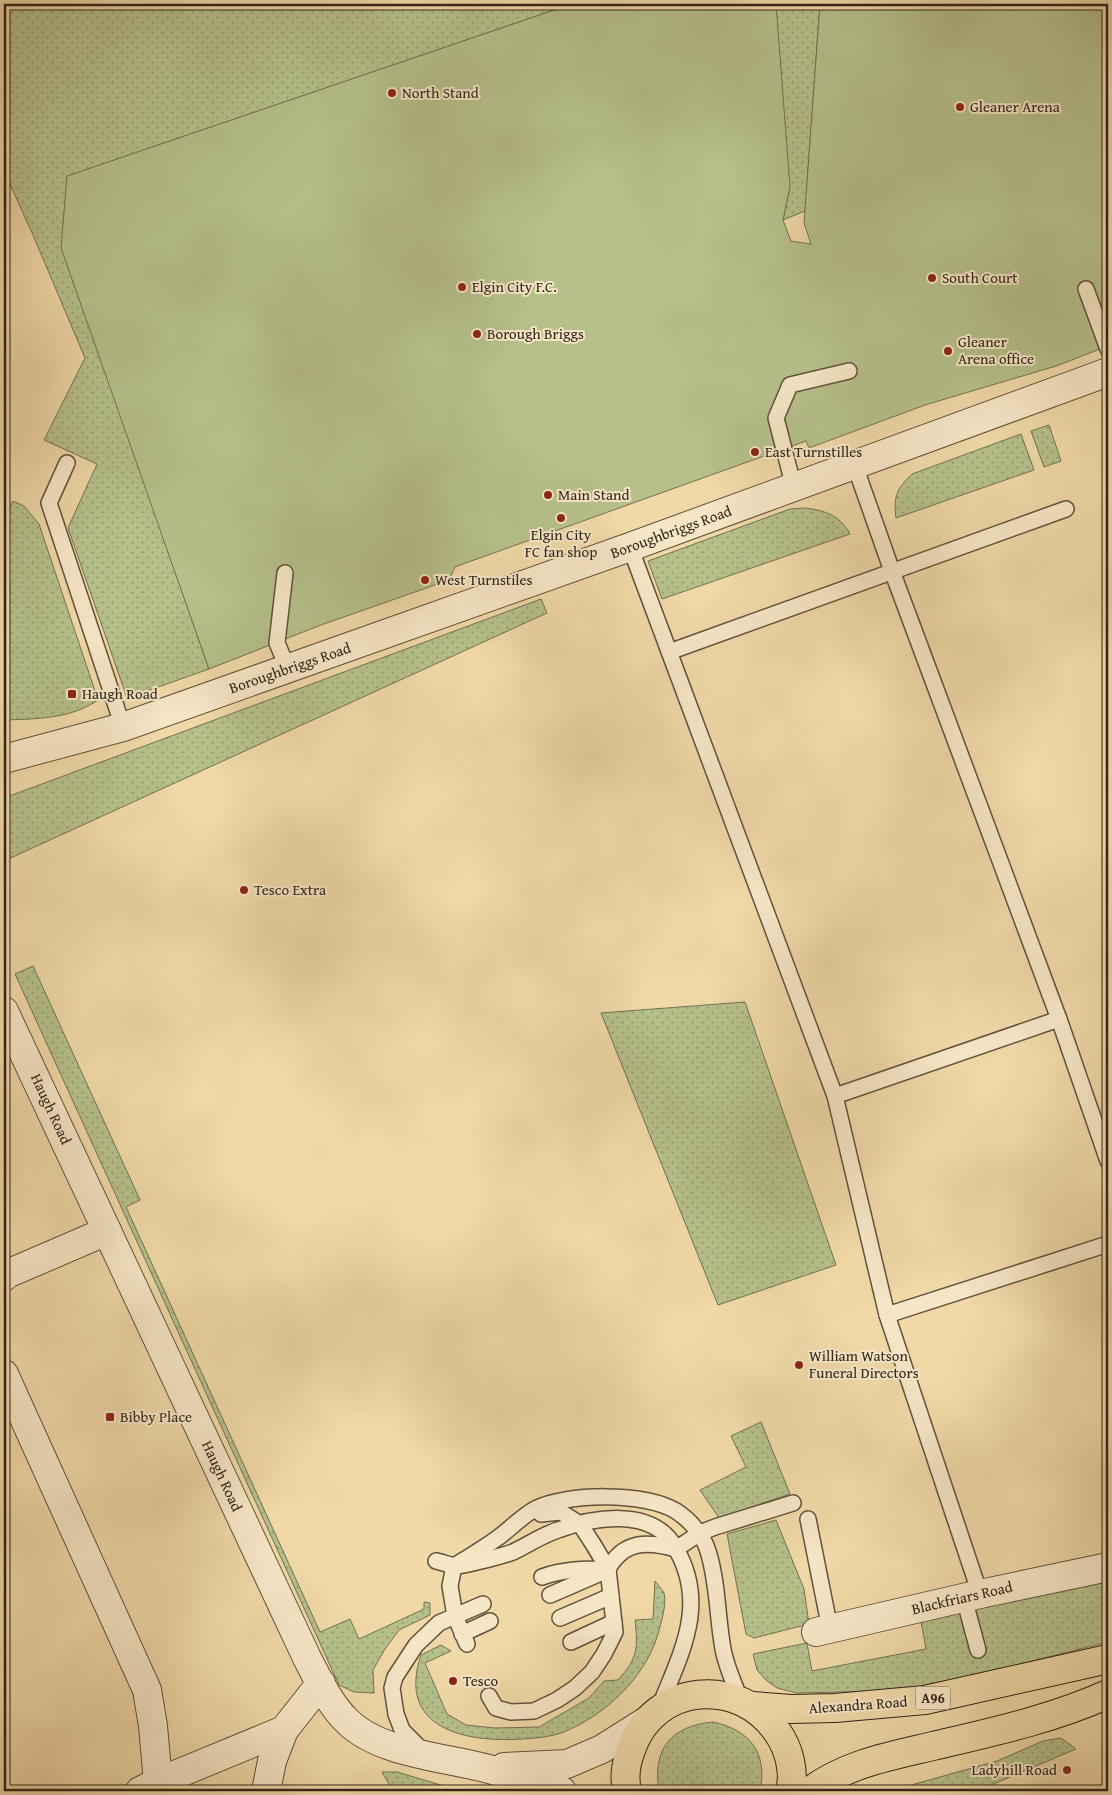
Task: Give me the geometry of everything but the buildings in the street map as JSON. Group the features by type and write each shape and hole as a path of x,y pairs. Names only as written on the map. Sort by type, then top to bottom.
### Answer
{"highway":[{"name":"Alexandra Road","path":"627,1791 627,1761 634,1738 653,1716 670,1703 692,1695 716,1694 746,1703 791,1709 835,1708 925,1700 1108,1659"},
{"path":"810,1791 825,1780 862,1763 1011,1727 1108,1694"},
{"path":"746,1703 771,1722 784,1741 791,1764 790,1791"}],"street":[{"name":"Boroughbriggs Road","path":"4,759 123,727 794,488 1108,372"},
{"name":"Haugh Road","path":"4,1011 12,1046 107,1231 307,1658 337,1711 357,1729 380,1741 406,1751 485,1768 562,1791"},
{"path":"4,1277 6,1274 107,1231"},
{"path":"4,1374 146,1690 154,1726 154,1788 284,1730"},
{"name":"Blackfriars Road","path":"823,1630 1108,1567"},
{"path":"266,1791 272,1761 284,1730 321,1683"},
{"name":"Haugh Road","path":"485,1768 567,1764 602,1749 653,1716"}],"lane":[{"path":"1086,289 1108,349"},
{"path":"794,488 776,418 790,385 849,371"},
{"path":"67,463 49,503 123,727"},
{"path":"855,466 1059,1019 1108,1161"},
{"path":"668,652 1066,509"},
{"path":"630,547 835,1096 887,1315 972,1596 978,1650"},
{"path":"285,573 277,643 288,668"},
{"path":"835,1096 1059,1019"},
{"path":"887,1315 1108,1244"},
{"path":"490,1621 464,1639 455,1616 450,1586 454,1566 500,1537 526,1515 536,1509 583,1497 625,1497 662,1504 676,1511 693,1525 700,1533 708,1550 715,1582 723,1651 746,1703"},
{"path":"550,1595 608,1569 620,1553 637,1545 658,1544 676,1549 700,1533 793,1503"},
{"path":"489,1696 496,1708 511,1712 534,1711 557,1700 575,1688 592,1672 615,1632 608,1569 580,1524 561,1512 526,1515"},
{"path":"436,1561 454,1566 468,1565 507,1554 557,1530 580,1524 622,1518 649,1523 670,1538 676,1549 686,1569 692,1603 688,1631 653,1716"},
{"path":"808,1519 823,1630"},
{"path":"542,1577 580,1569 608,1569"},
{"path":"560,1618 611,1596"},
{"path":"428,1757 402,1730 396,1714 392,1688 395,1677 416,1645 439,1623 483,1604"},
{"path":"571,1642 614,1622"}],"green space":[{"path":"4,4 572,4 156,146 167,549 209,669 127,698 68,528 97,464 44,440 85,358 4,171"},
{"name":"Borough Briggs","path":"572,4 776,4 790,187 783,220 791,241 811,244 804,223 820,4 1108,4 1108,346 1056,366 925,405 809,448 806,441 463,564 455,567 449,580 321,625 209,669 61,248 67,176"},
{"path":"655,4 820,4 805,211 783,220 790,187"},
{"path":"1049,425 1061,461 1044,467 1031,431"},
{"path":"1021,434 1034,470 896,518 895,504 897,493 912,474"},
{"path":"13,501 24,506 39,524 98,700 76,711 52,717 4,720 4,519"},
{"path":"790,509 818,510 831,515 841,522 850,534 662,599 648,561"},
{"path":"541,599 547,613 4,861 4,798"},
{"path":"33,966 140,1200 126,1207 320,1632 350,1619 359,1639 424,1609 424,1602 430,1603 430,1615 399,1630 385,1649 373,1670 374,1693 354,1692 339,1685 15,974"},
{"path":"745,1002 836,1265 718,1305 601,1013"},
{"path":"761,1422 790,1494 719,1518 700,1490 746,1467 731,1436"},
{"path":"776,1520 804,1589 809,1624 754,1638 746,1634 727,1534"},
{"path":"1108,1578 1108,1642 973,1676 894,1691 797,1693 777,1688 766,1680 757,1670 753,1654 807,1643 812,1671 926,1649 921,1621"},
{"path":"655,1581 664,1593 665,1603 661,1624 652,1650 644,1665 622,1693 594,1716 579,1725 564,1732 544,1737 501,1740 480,1738 459,1734 441,1726 427,1715 418,1700 416,1680 421,1655 441,1645 451,1651 425,1663 447,1714 466,1725 495,1728 539,1727 589,1698 604,1681 618,1680 625,1672 635,1652 635,1620 653,1619"},
{"path":"713,1722 737,1731 753,1745 761,1765 760,1791 659,1791 659,1763 662,1752 668,1742 686,1729 698,1724"},
{"path":"1061,1738 1076,1749 977,1791 890,1791 997,1761 1043,1741"},
{"path":"382,1772 397,1772 461,1791 393,1791"}],"place":[{"name":"North Stand","path":"392,93"},
{"name":"Gleaner Arena","path":"960,107"},
{"name":"South Court","path":"932,278"},
{"name":"Elgin City F.C.","path":"462,287"},
{"name":"Borough Briggs","path":"477,334"},
{"name":"Gleaner Arena office","path":"948,351"},
{"name":"East Turnstilles","path":"755,452"},
{"name":"Main Stand","path":"548,495"},
{"name":"Elgin City FC fan shop","path":"561,518"},
{"name":"West Turnstiles","path":"425,580"},
{"name":"Haugh Road","path":"72,694"},
{"name":"Tesco Extra","path":"244,890"},
{"name":"William Watson Funeral Directors","path":"799,1365"},
{"name":"Bibby Place","path":"110,1417"},
{"name":"Tesco","path":"453,1681"},
{"name":"Ladyhill Road","path":"1067,1770"}]}
